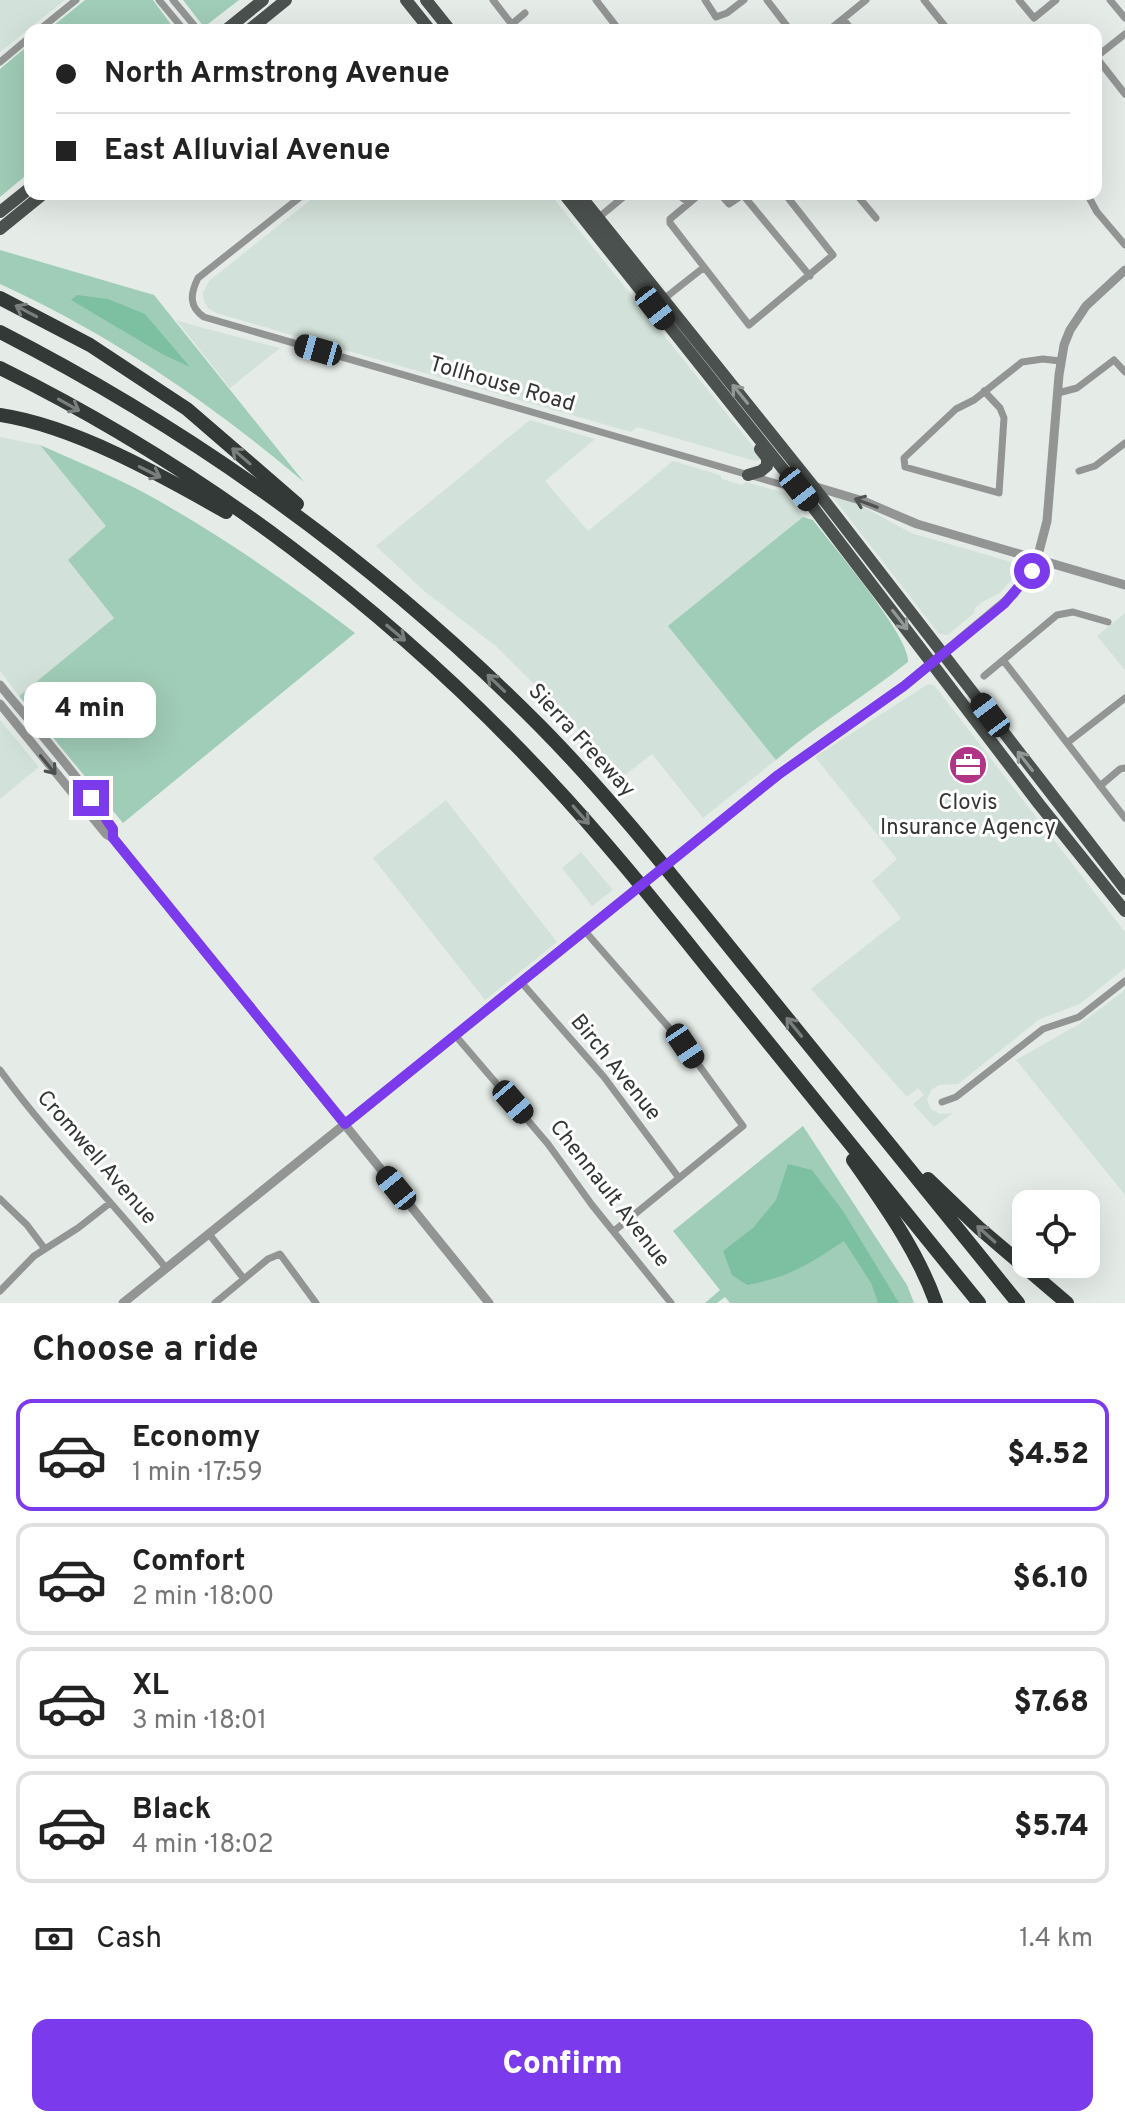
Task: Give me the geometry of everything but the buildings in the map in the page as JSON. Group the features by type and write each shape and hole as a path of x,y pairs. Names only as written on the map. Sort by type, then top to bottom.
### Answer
{"highway":[{"path":"0,298 90,345 187,409 307,513 340,546"},
{"name":"Sierra Freeway","path":"0,332 83,375 184,435 249,479 340,546 458,647 568,755 636,832 1018,1303"},
{"path":"2,369 119,433 276,537 361,604 447,679 574,806 979,1303"},
{"path":"0,415 23,418 76,436 207,501 259,532 361,604"},
{"path":"843,1087 948,1199 1067,1303"},
{"path":"825,1112 836,1135 902,1231 922,1267 936,1303"}],"main road":[{"path":"233,24 263,0"},
{"path":"256,24 286,0"},
{"path":"406,0 425,24"},
{"path":"426,0 445,24"},
{"path":"0,212 24,193"},
{"path":"0,229 36,200"},
{"path":"570,200 599,227 628,264 665,298 1125,889"},
{"path":"576,200 1125,911"},
{"path":"582,200 594,222"},
{"path":"749,426 757,430 783,462 789,465 795,463"},
{"path":"748,475 761,471 767,462 750,436 749,426"},
{"path":"799,489 810,494 878,581 888,582"},
{"path":"1052,820 1125,898"}],"street":[{"path":"46,24 76,0"},
{"path":"159,0 179,24"},
{"path":"173,0 193,24"},
{"path":"493,0 508,24"},
{"path":"596,0 614,24"},
{"path":"705,0 716,17 744,0"},
{"path":"767,0 785,24"},
{"path":"837,24 866,0"},
{"path":"924,0 943,24"},
{"path":"1019,0 1034,18 1056,0"},
{"path":"1110,0 1125,18"},
{"path":"514,24 525,13"},
{"path":"843,19 847,24"},
{"path":"1102,52 1125,34"},
{"path":"0,62 24,42"},
{"path":"1102,65 1125,94"},
{"name":"Tollhouse Road","path":"296,200 198,278 192,290 192,303 197,313 799,489"},
{"path":"594,222 620,200"},
{"path":"685,200 689,203"},
{"path":"693,200 670,219 670,223 749,325 833,255 790,200"},
{"path":"748,200 810,276"},
{"path":"861,200 876,218"},
{"path":"1090,200 1125,245"},
{"path":"665,298 703,268"},
{"path":"123,1303 681,852 778,775 932,663 1014,594 1037,559 1047,521 1060,361 1064,345 1077,317 1125,270"},
{"path":"984,391 1000,408 1004,418 999,493 905,467 904,458 938,425 1022,362 1043,359 1060,361"},
{"path":"1058,393 1077,388 1114,360 1125,372"},
{"path":"1079,471 1095,466 1125,443"},
{"path":"813,486 863,501 917,524 1125,585"},
{"path":"984,676 1057,615 1073,612 1108,622"},
{"path":"1003,660 1125,818"},
{"path":"0,685 91,798 113,829 113,838"},
{"path":"1067,743 1125,698"},
{"path":"0,704 85,810 113,838 489,1303"},
{"path":"1100,786 1125,768"},
{"path":"584,930 685,1046 743,1126 614,1231"},
{"path":"942,1102 956,1097 1043,1029 1079,1017 1125,981"},
{"name":"Birch Avenue","path":"521,982 594,1065 679,1178"},
{"name":"Chennault Avenue","path":"455,1035 548,1144 671,1303"},
{"name":"Cromwell Avenue","path":"0,1070 68,1156 166,1268"},
{"path":"0,1199 27,1225 45,1249"},
{"path":"0,1291 34,1256 110,1203"},
{"path":"209,1234 244,1279"},
{"path":"215,1303 268,1259 280,1254 316,1303"}],"shaded area":[{"path":"0,0 65,0 35,24 24,24 24,33 0,52"},
{"path":"85,0 153,0 171,24 55,24"},
{"path":"183,0 239,0 208,24 202,24"},
{"path":"24,49 24,177 0,197 0,69"},
{"path":"310,200 555,200 760,455 760,460 637,427 631,432 216,313 204,301 203,293 209,281"},
{"path":"0,250 154,295 304,482 233,425 159,372 81,325 0,284"},
{"path":"77,295 108,299 145,314 190,367 71,300"},
{"path":"176,320 196,326 280,348 230,388"},
{"path":"530,420 595,439 545,481 588,531 673,461 742,485 746,482 785,493 803,517 669,626 776,760 703,818 652,754 621,778 579,729 497,647 423,590 376,546"},
{"path":"0,437 40,445 107,526 114,618 19,696 0,671"},
{"path":"40,445 129,485 197,523 355,633 123,823 19,696 114,618 68,560 106,526"},
{"path":"832,496 858,504 911,533 1015,563 1018,572 1000,593 982,602 948,635 939,634"},
{"path":"803,517 813,520 884,612 906,650 908,662 776,760 668,626"},
{"path":"1125,613 1125,670 1097,636"},
{"path":"928,684 934,685 1125,932 1125,968 1080,1004 1040,1019 958,1084 939,1085 931,1090 927,1100 931,1109 940,1114 953,1113 934,1127 913,1104 924,1095 918,1088 907,1097 811,989 901,918 872,881 897,859 815,757"},
{"path":"0,720 39,767 0,799"},
{"path":"446,800 557,942 485,1000 373,858"},
{"path":"581,852 613,890 592,906 562,868"},
{"path":"1125,990 1125,1195 1016,1060 1081,1023"},
{"path":"803,1126 907,1285 914,1303 730,1303 725,1297 717,1303 705,1303 720,1290 673,1231"},
{"path":"788,1164 812,1170 843,1211 899,1303 878,1303 871,1283 844,1241 809,1263 775,1278 747,1285 732,1275 723,1251 753,1228 776,1200"}],"place":[{"name":"Clovis Insurance Agency","path":"968,765"}],"route":[{"path":"91,798 113,829 113,838 345,1124 778,775 843,726 904,686 1004,604 1032,571"}]}
